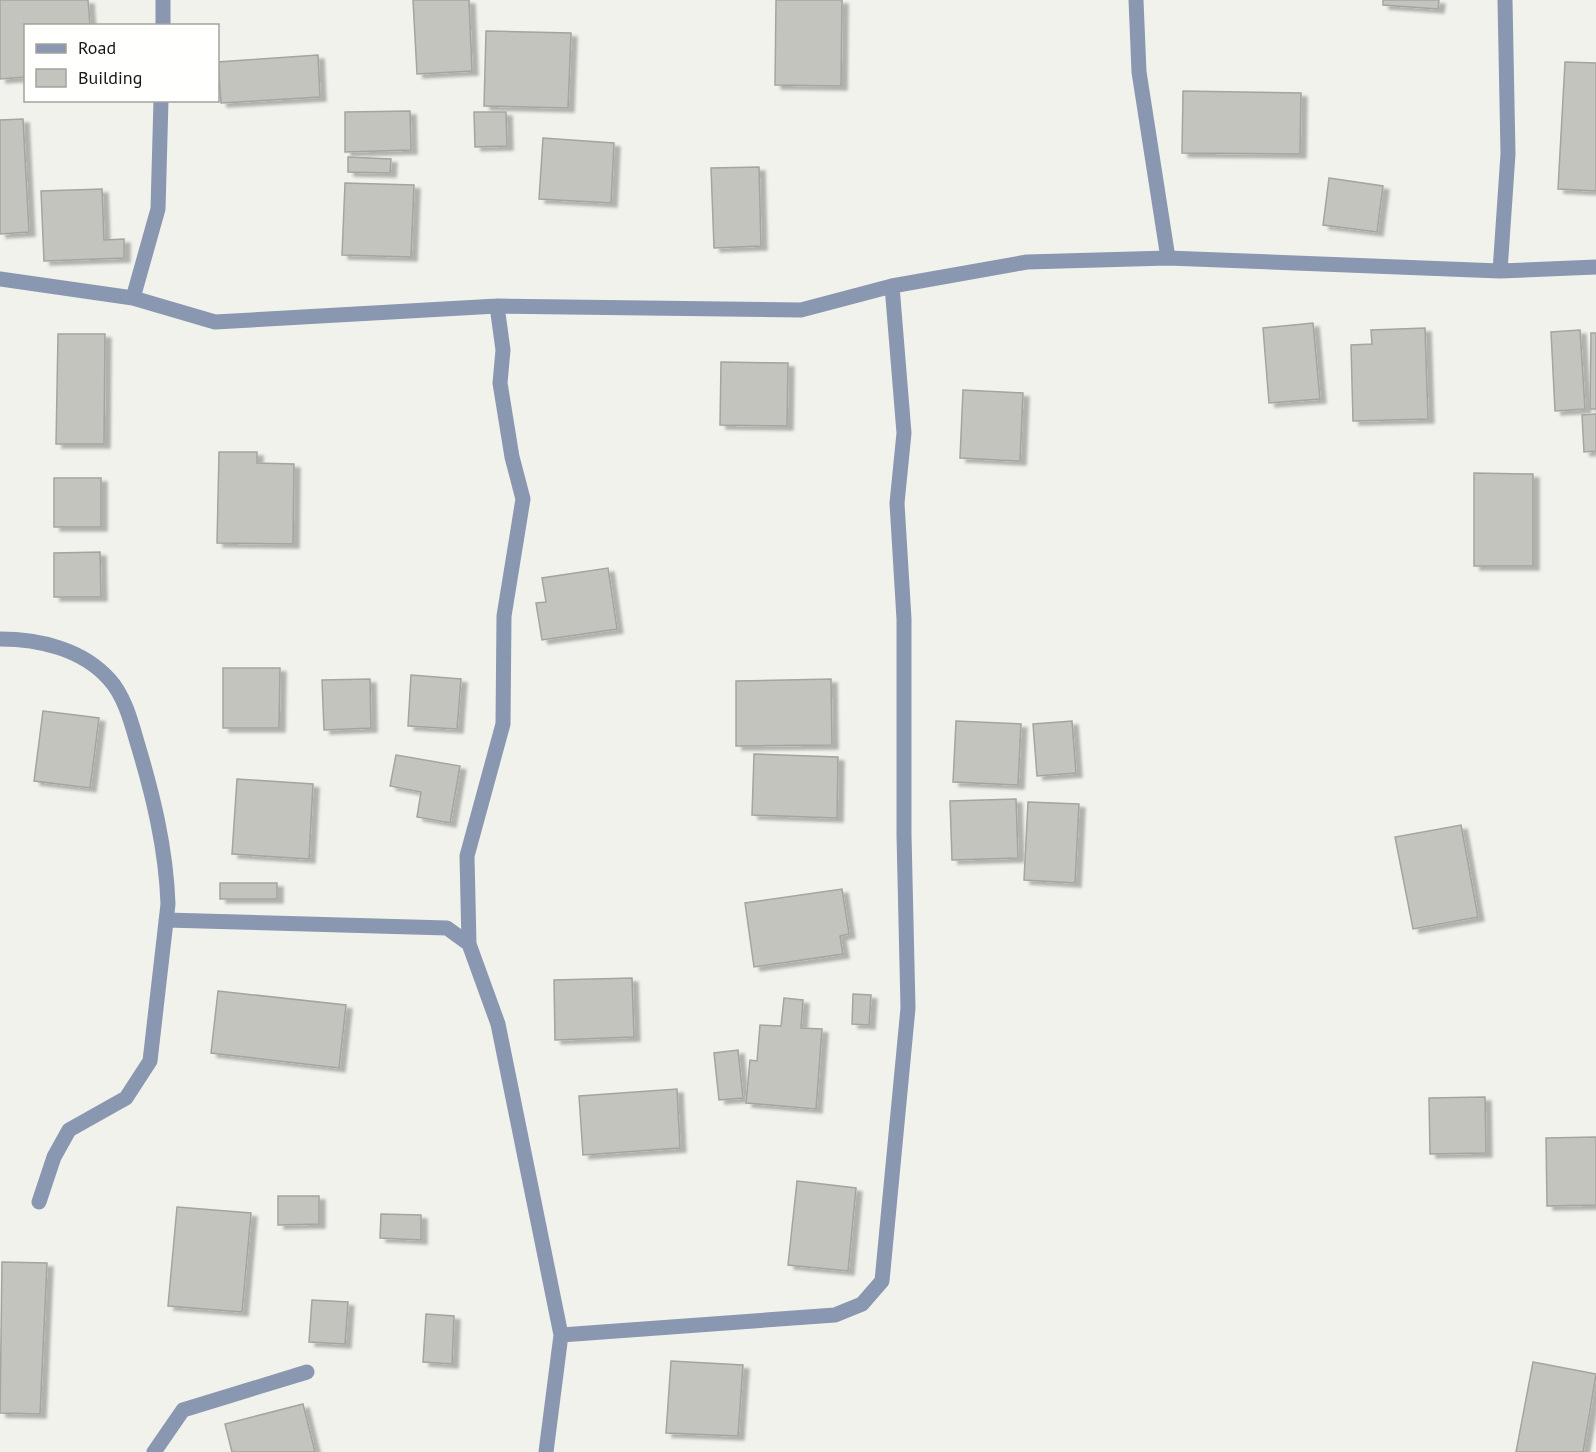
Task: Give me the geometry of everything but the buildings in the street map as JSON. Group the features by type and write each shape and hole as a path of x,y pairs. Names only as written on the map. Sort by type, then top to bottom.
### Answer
{"street":[{"path":"163,0 163,24"},
{"path":"1136,0 1139,72 1167,258"},
{"path":"1500,271 1508,154 1505,0"},
{"path":"133,298 158,209 161,102"},
{"path":"0,279 133,298 214,322 497,306 801,310 892,286 1026,262 1167,258 1500,271 1596,267"},
{"path":"561,1335 836,1316 862,1304 882,1281 908,1008 904,835 904,619 897,503 904,433 892,286"},
{"path":"497,306 504,350 500,383 512,457 523,499 504,616 503,724 467,856 469,944 498,1024 561,1335 546,1452"},
{"path":"0,639 21,639 79,654 110,679 128,712 156,806 167,879 166,920 150,1060 126,1098 69,1130 54,1157 39,1202"},
{"path":"166,920 447,928 469,944"},
{"path":"154,1452 183,1410 307,1372"}]}
